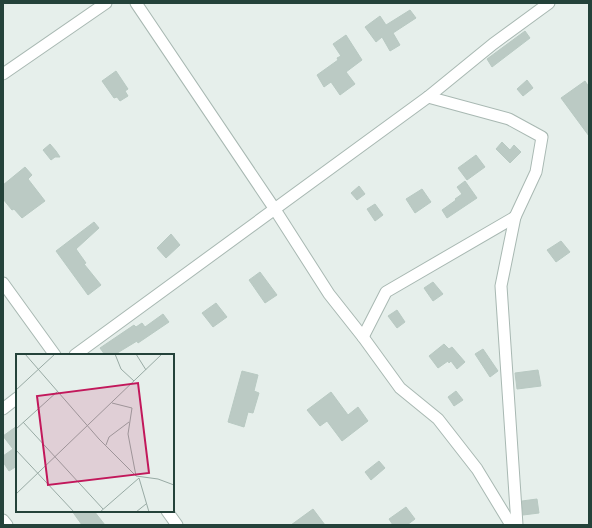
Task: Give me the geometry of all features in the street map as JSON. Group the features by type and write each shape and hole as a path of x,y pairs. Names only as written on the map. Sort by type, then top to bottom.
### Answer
{"street":[{"path":"3,74 106,3"},
{"path":"136,3 274,208 328,294 363,337 400,388 438,419 477,469 511,525"},
{"path":"76,354 274,208 428,97 493,44 549,3"},
{"path":"428,97 509,119 542,137 536,172 515,218 501,286 517,525"},
{"path":"363,337 386,292 515,218"},
{"path":"3,283 54,354"},
{"path":"3,409 16,399"},
{"path":"167,512 177,525"},
{"path":"3,520 7,525"}],"building":[{"path":"410,10 416,18 393,33 400,45 390,51 382,37 376,42 365,27 380,16 386,25"},
{"path":"525,31 530,38 492,67 487,59"},
{"path":"346,35 362,60 346,72 355,84 340,95 331,82 324,87 317,75 338,60 337,58 341,56 333,44"},
{"path":"116,71 128,89 125,91 128,96 120,101 117,97 114,98 102,81"},
{"path":"527,80 533,88 523,96 517,89"},
{"path":"585,81 589,87 589,136 561,98"},
{"path":"502,142 510,150 514,145 521,152 510,163 496,149"},
{"path":"50,144 60,157 55,157 51,160 43,150"},
{"path":"476,155 485,167 467,180 458,168"},
{"path":"25,167 32,175 28,179 45,201 22,218 14,209 12,210 3,199 3,185"},
{"path":"465,181 477,198 447,218 442,210 462,194 457,187"},
{"path":"359,186 365,194 357,200 351,193"},
{"path":"422,189 431,202 415,213 406,199"},
{"path":"375,204 383,215 375,221 367,209"},
{"path":"94,222 99,228 76,249 86,263 84,264 101,285 88,295 56,251"},
{"path":"171,234 180,245 166,258 157,248"},
{"path":"561,241 570,252 556,262 547,250"},
{"path":"260,272 277,295 265,303 249,280"},
{"path":"433,282 443,294 433,301 424,288"},
{"path":"216,303 227,317 213,327 202,313"},
{"path":"397,310 405,322 397,328 388,316"},
{"path":"163,314 169,322 138,343 137,341 116,354 104,354 100,348 134,325 136,327 142,323 145,327"},
{"path":"444,344 449,349 452,347 465,362 457,369 451,361 449,363 448,361 438,368 429,356"},
{"path":"483,349 498,371 490,377 475,354"},
{"path":"538,370 541,386 517,389 515,373"},
{"path":"242,371 258,375 254,391 259,393 253,413 248,412 244,427 228,422"},
{"path":"456,391 463,400 454,406 448,397"},
{"path":"331,392 348,415 358,407 368,421 342,441 327,421 320,426 307,410"},
{"path":"16,427 16,467 9,471 3,462 3,456 13,449 3,436"},
{"path":"379,461 385,468 371,480 365,472"},
{"path":"537,499 539,513 523,515 522,501"},
{"path":"406,507 415,519 407,525 393,525 389,519"},
{"path":"313,509 325,525 291,525"},
{"path":"73,512 95,512 105,525 82,525"}]}
